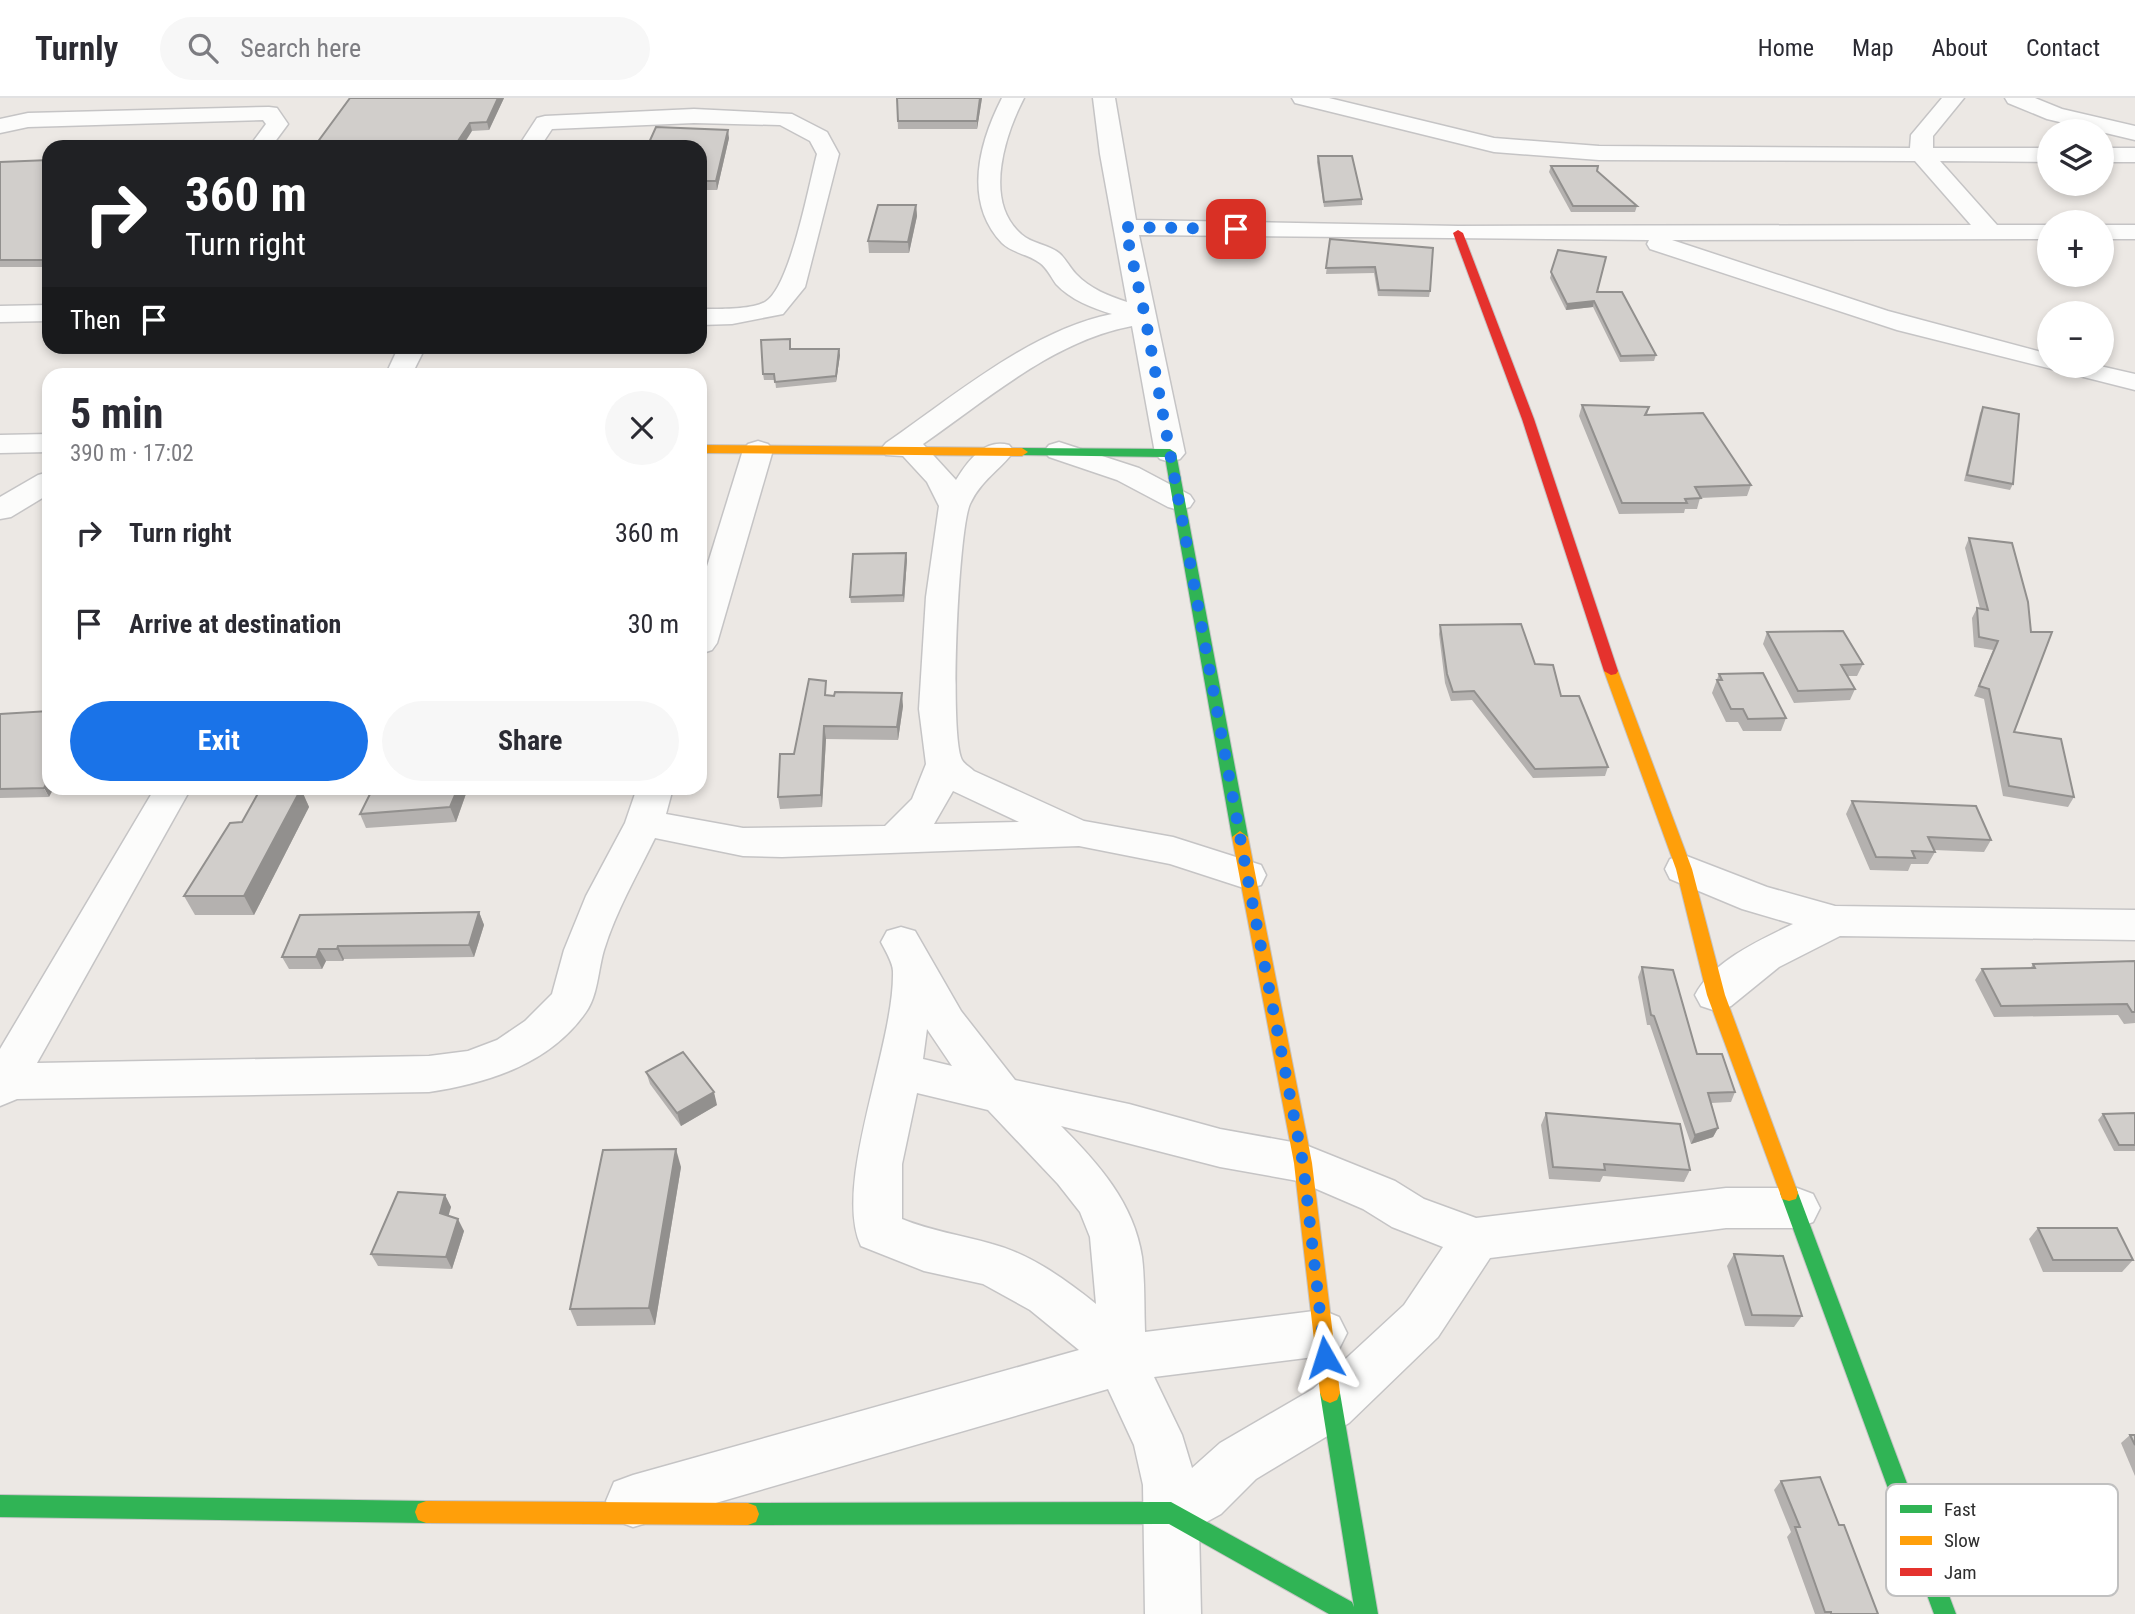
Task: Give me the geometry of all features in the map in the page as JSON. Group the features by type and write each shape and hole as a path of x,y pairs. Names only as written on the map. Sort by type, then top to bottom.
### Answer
{"street":[{"path":"1013,98 1002,117 989,194 1000,224 1013,240 1051,259 1068,282 1090,297 1145,316"},
{"path":"1104,98 1125,227 1145,316 1247,875 1303,1163 1331,1406 1367,1614"},
{"path":"1303,98 1494,145 1542,150 1599,153 2037,155"},
{"path":"1953,98 1922,135 1921,154 1989,231"},
{"path":"2016,98 2055,114 2135,133"},
{"path":"0,126 28,120 269,113 277,124 265,140"},
{"path":"534,140 545,123 681,117 784,119 819,137 828,154 796,282 774,308 732,316 707,317"},
{"path":"2114,155 2135,155"},
{"path":"1125,227 1458,233 2037,232"},
{"path":"1606,231 1691,252 1820,298 1956,341 2037,359"},
{"path":"2114,232 2135,232"},
{"path":"1458,233 1528,419 1602,646 1684,869 1716,995 1898,1484"},
{"path":"0,314 42,313"},
{"path":"905,449 1035,354 1091,326 1145,316"},
{"path":"2114,377 2135,382"},
{"path":"0,444 42,443"},
{"path":"707,449 1170,453"},
{"path":"905,449 940,480 954,506"},
{"path":"707,598 713,560 758,450"},
{"path":"895,838 918,821 931,802 944,764 937,709 942,597 954,506 980,466 999,451"},
{"path":"1059,451 1128,474 1179,501"},
{"path":"0,494 42,483"},
{"path":"0,510 42,485"},
{"path":"944,764 961,779 1079,834"},
{"path":"2,1084 169,795"},
{"path":"2,1084 429,1074 471,1068 512,1052 540,1033 571,1001 588,939 650,805 743,842 1079,834 1173,851 1247,875"},
{"path":"1684,869 1756,899 1835,921 2135,925"},
{"path":"1716,995 1765,956 1835,921"},
{"path":"1124,1363 1116,1239 1098,1200 1066,1161 1001,1094 953,1035 907,956 900,1072 879,1164 877,1231 924,1250 992,1265 1047,1294 1103,1340 1124,1363 1161,1446 1171,1513 1173,1614"},
{"path":"900,1072 1220,1148 1303,1163 1379,1195 1408,1213 1476,1239 1726,1208 1797,1208"},
{"path":"0,1506 588,1514 1171,1513 1202,1496 1238,1461 1331,1406 1421,1321 1476,1239"},
{"path":"588,1514 887,1431 1038,1384 1124,1363 1145,1355 1322,1333"},
{"path":"1171,1513 1344,1610 1346,1614"},
{"path":"1938,1596 1945,1614"}],"building":[{"path":"350,98 498,98 487,122 470,123 459,140 319,140"},
{"path":"897,98 980,98 977,121 898,121"},
{"path":"656,127 728,130 716,181 707,181 707,140 650,140"},
{"path":"1318,156 1352,156 1362,199 1324,202"},
{"path":"42,160 42,260 0,260 0,162"},
{"path":"1551,166 1598,166 1597,171 1637,206 1573,206"},
{"path":"878,205 916,205 908,242 868,241"},
{"path":"1330,239 1433,248 1430,291 1379,290 1375,267 1326,268"},
{"path":"1558,250 1606,257 1597,292 1622,292 1656,355 1621,356 1594,301 1567,304 1551,272"},
{"path":"790,339 790,349 839,349 836,376 775,382 774,374 763,374 761,340"},
{"path":"1582,405 1649,407 1645,415 1703,413 1751,485 1695,487 1701,498 1685,499 1687,503 1622,503"},
{"path":"1983,407 2019,414 2013,484 1967,475"},
{"path":"1969,538 2012,543 2028,602 2031,632 2052,632 2014,732 2061,739 2074,797 2009,786 1989,689 1979,686 1998,641 1979,637 1977,608 1988,610"},
{"path":"906,553 903,595 850,597 853,554"},
{"path":"1521,624 1535,664 1553,665 1561,696 1579,696 1608,767 1535,769 1474,691 1453,692 1447,674 1440,625"},
{"path":"1843,631 1863,664 1841,665 1855,689 1798,691 1767,632"},
{"path":"1763,673 1786,718 1748,719 1743,709 1731,709 1717,680 1722,680 1719,674"},
{"path":"809,679 826,681 825,695 834,696 835,692 902,693 897,727 824,726 821,795 778,797 780,754 794,754"},
{"path":"42,711 42,788 0,789 0,714"},
{"path":"257,795 298,795 244,896 184,896 230,823 242,822"},
{"path":"370,795 455,795 450,807 360,814"},
{"path":"1852,801 1976,806 1991,840 1928,837 1935,852 1912,851 1915,858 1876,857"},
{"path":"479,912 469,945 338,946 337,949 319,949 316,957 282,957 300,915"},
{"path":"2135,961 2135,1012 2132,1012 2127,1004 2001,1006 1982,969 2035,968 2033,964"},
{"path":"1642,967 1673,970 1697,1054 1722,1054 1735,1092 1708,1093 1718,1128 1695,1135 1654,1016 1651,1015"},
{"path":"683,1052 714,1092 677,1113 646,1072"},
{"path":"1546,1113 1680,1124 1690,1170 1604,1164 1605,1170 1553,1167"},
{"path":"2135,1113 2135,1145 2119,1145 2103,1114"},
{"path":"676,1149 649,1308 570,1309 603,1150"},
{"path":"398,1192 445,1195 440,1213 458,1219 446,1257 371,1254"},
{"path":"2038,1228 2117,1228 2133,1260 2053,1260"},
{"path":"1734,1254 1783,1256 1802,1316 1752,1315"},
{"path":"1820,1477 1839,1525 1844,1525 1878,1614 1825,1612 1795,1527 1800,1527 1781,1481"}],"traffic: fast":[{"path":"1022,452 1170,453 1240,837"},
{"path":"1789,1193 1897,1484"},
{"path":"1330,1393 1367,1614"},
{"path":"0,1506 426,1512"},
{"path":"748,1514 1171,1513 1344,1610 1346,1614"},
{"path":"1938,1596 1945,1614"}],"traffic: slow":[{"path":"707,449 1022,452"},
{"path":"1611,671 1684,869 1716,995 1789,1193"},
{"path":"1240,837 1303,1163 1330,1393"},
{"path":"426,1512 748,1514"}],"traffic: jam":[{"path":"1458,233 1528,419 1611,671"}],"route":[{"path":"1236,229 1125,227 1145,316 1247,875 1303,1163 1325,1357"}]}
